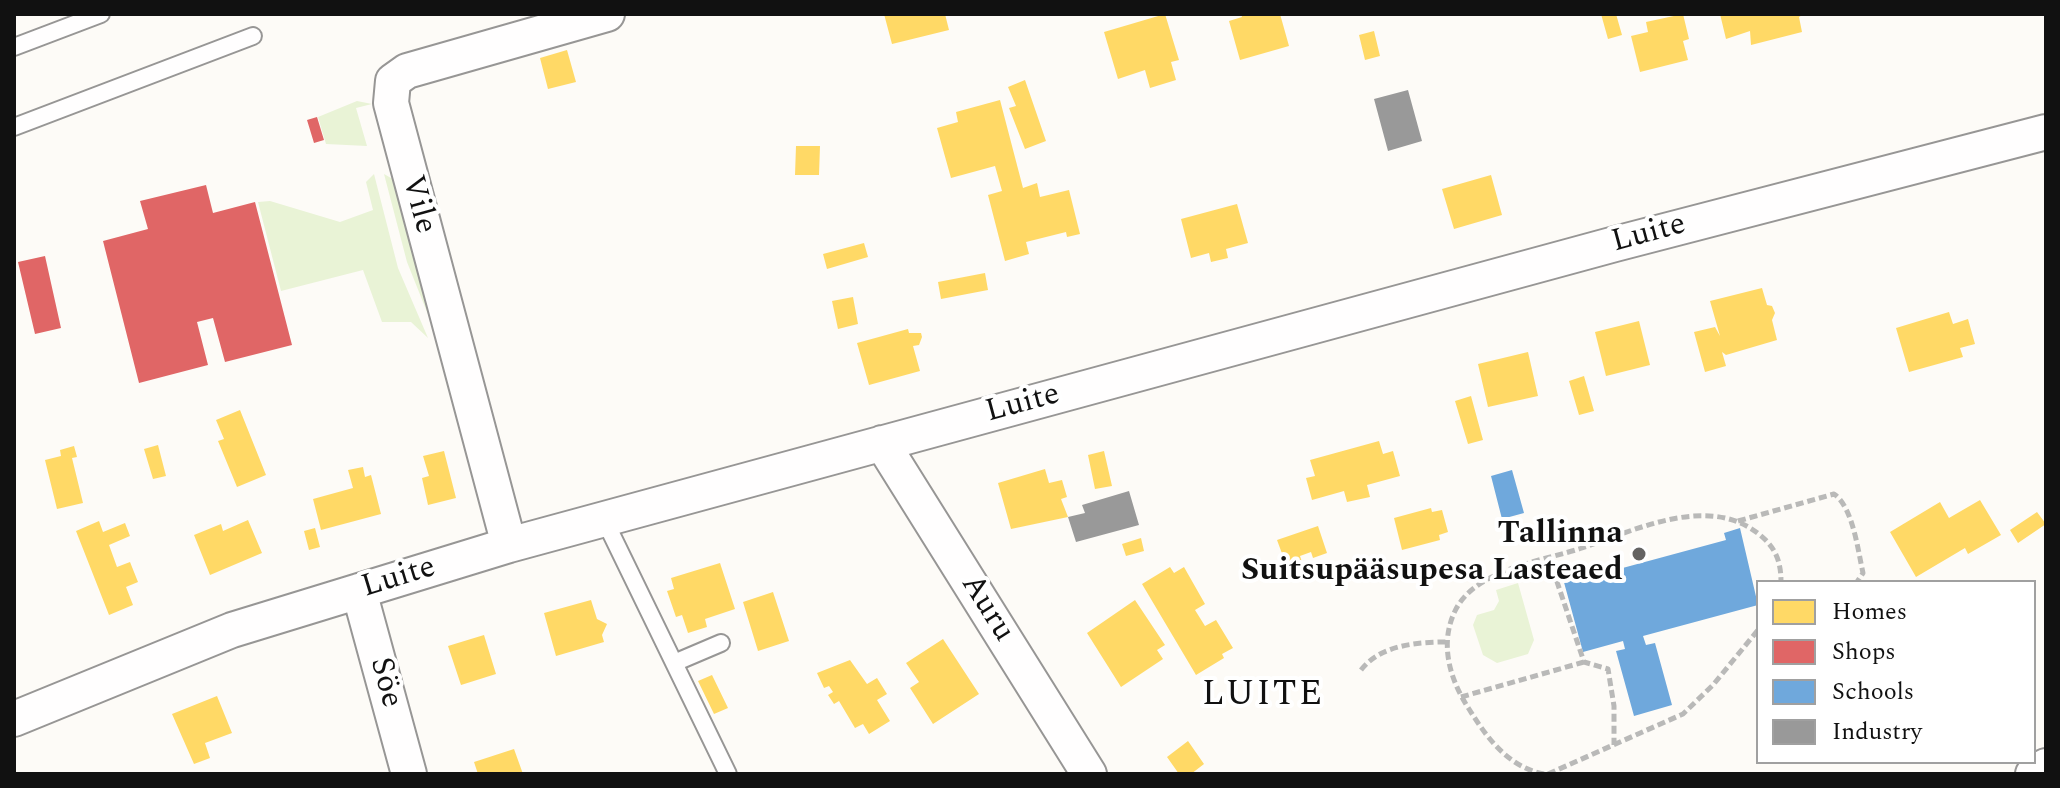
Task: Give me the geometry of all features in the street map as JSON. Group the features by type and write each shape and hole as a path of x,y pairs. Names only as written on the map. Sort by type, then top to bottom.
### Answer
{"street":[{"name":"Vile","path":"509,545 391,103 393,81 407,71 607,14"},
{"name":"Luite","path":"14,719 232,630 509,545 1615,244 2046,132"},
{"name":"Auru","path":"882,443 1089,774"},
{"name":"Söe","path":"359,591 409,774"},
{"path":"2033,774 2046,766"}],"lane":[{"path":"14,47 101,14"},
{"path":"14,127 253,36"},
{"path":"604,519 728,774"},
{"path":"674,663 721,643"}],"path":[{"path":"1738,521 1834,494 1844,504 1861,561 1863,573 1858,580"},
{"path":"1756,632 1713,685 1683,714 1546,774 1523,766 1493,745 1461,697 1449,670 1447,642 1455,611 1469,594 1510,570 1650,525 1694,515 1726,516 1738,521 1771,544 1781,564 1781,580"},
{"path":"1549,558 1584,662"},
{"path":"1361,670 1382,653 1418,642 1447,642"},
{"path":"1461,697 1584,662 1608,669 1614,706 1614,746"}],"green space":[{"path":"357,101 372,104 356,108 367,146 326,144 318,117"},
{"path":"374,174 398,268 428,338 411,322 382,322 363,270 281,291 258,202 270,201 340,222 373,210 366,182"},
{"path":"384,174 398,182 437,337 407,262"},
{"path":"1518,583 1534,640 1528,654 1497,663 1483,655 1473,625 1477,615 1494,610 1499,601 1496,590"}],"building: Homes":[{"path":"884,14 945,14 949,30 892,44"},
{"path":"1165,14 1179,60 1171,62 1176,80 1150,88 1145,70 1118,79 1104,32"},
{"path":"1241,14 1280,14 1289,46 1240,60 1229,21 1242,17"},
{"path":"1601,14 1616,14 1622,35 1608,39"},
{"path":"1683,14 1689,39 1683,41 1688,60 1640,72 1631,36 1648,32 1646,22"},
{"path":"1720,14 1804,14 1799,17 1802,32 1751,45 1750,31 1726,39"},
{"path":"1374,31 1380,56 1365,60 1359,35"},
{"path":"567,50 576,82 548,89 540,58"},
{"path":"1025,80 1046,141 1025,149 1009,108 1016,106 1008,87"},
{"path":"1000,100 1023,188 1037,183 1040,197 1069,190 1080,234 1067,237 1066,232 1026,242 1029,254 1005,261 988,195 1002,191 995,166 951,178 937,128 958,122 956,112"},
{"path":"796,146 820,146 819,175 795,175"},
{"path":"1491,175 1502,215 1454,229 1442,189"},
{"path":"1237,204 1248,243 1226,249 1228,258 1211,262 1209,253 1191,258 1181,219"},
{"path":"864,243 868,257 827,269 823,254"},
{"path":"985,273 988,290 941,299 938,282"},
{"path":"1762,288 1767,305 1772,306 1775,313 1772,320 1777,340 1726,355 1722,352 1726,366 1705,372 1694,332 1715,327 1720,336 1710,301"},
{"path":"853,297 858,324 838,329 832,301"},
{"path":"1949,312 1953,324 1968,319 1975,344 1960,348 1963,357 1909,372 1896,328"},
{"path":"1639,321 1650,365 1606,376 1595,332"},
{"path":"908,329 909,333 921,333 919,345 913,346 920,371 869,385 857,343"},
{"path":"1528,352 1538,396 1488,407 1478,364"},
{"path":"1584,376 1594,411 1579,415 1569,381"},
{"path":"1471,396 1483,440 1468,444 1455,401"},
{"path":"240,410 266,475 237,487 218,441 224,439 216,420"},
{"path":"1379,441 1383,454 1393,451 1400,476 1367,485 1370,497 1347,502 1344,491 1312,500 1306,478 1315,476 1310,460"},
{"path":"158,445 166,476 153,479 144,449"},
{"path":"74,446 77,457 72,458 83,503 57,509 45,460 61,456 60,450"},
{"path":"444,451 456,498 428,505 422,478 429,476 423,456"},
{"path":"1104,451 1112,486 1095,489 1088,455"},
{"path":"363,467 365,477 371,475 381,514 321,530 313,499 353,488 348,470"},
{"path":"1045,469 1049,483 1062,480 1067,497 1061,499 1068,517 1011,529 998,483"},
{"path":"1980,500 2001,535 1968,554 1965,548 1916,577 1890,532 1940,502 1949,518"},
{"path":"1431,508 1432,512 1442,510 1448,532 1439,535 1440,540 1402,550 1394,518"},
{"path":"2037,512 2046,524 2018,543 2010,530"},
{"path":"248,520 262,553 210,575 194,535 221,524 223,531"},
{"path":"99,521 103,532 125,523 130,536 109,545 117,567 130,562 138,582 126,587 133,605 109,615 76,531"},
{"path":"1318,526 1327,553 1313,558 1311,552 1300,556 1302,562 1287,567 1277,540"},
{"path":"315,528 320,547 309,550 304,531"},
{"path":"1141,538 1144,551 1126,556 1122,544"},
{"path":"720,563 735,609 705,619 707,627 688,633 682,615 676,617 667,591 674,589 671,578"},
{"path":"1170,567 1174,573 1184,567 1205,604 1195,610 1205,626 1216,620 1233,648 1222,654 1224,658 1196,675 1142,584"},
{"path":"773,592 789,641 758,651 743,602"},
{"path":"591,600 597,619 607,624 602,635 604,642 556,656 544,613"},
{"path":"1135,600 1165,645 1157,650 1163,659 1121,687 1087,633"},
{"path":"484,635 496,674 461,685 448,646"},
{"path":"943,639 979,694 933,724 910,688 919,682 906,663"},
{"path":"850,660 867,684 877,678 887,694 877,700 890,721 869,734 863,724 855,728 839,701 834,704 828,695 833,692 829,686 824,688 817,673"},
{"path":"712,675 728,708 714,714 698,681"},
{"path":"217,696 232,733 205,743 210,758 194,764 172,714"},
{"path":"1188,741 1204,764 1191,774 1179,774 1167,757"},
{"path":"514,749 523,774 478,774 474,762"}],"building: Shops":[{"path":"317,117 324,140 314,143 307,120"},
{"path":"206,185 213,213 255,202 292,345 225,362 213,318 197,322 208,365 139,383 103,241 148,229 140,201"},
{"path":"45,256 61,328 35,334 18,262"}],"building: Schools":[{"path":"1512,470 1524,513 1502,519 1491,476"},
{"path":"1740,528 1756,606 1643,636 1646,645 1655,643 1672,705 1634,716 1616,651 1625,649 1623,641 1583,652 1562,575 1580,569 1582,579 1726,540 1724,533"}],"building: Industry":[{"path":"1408,90 1422,141 1388,151 1374,99"},
{"path":"1129,491 1139,525 1076,542 1068,517 1085,513 1082,505"}],"place":[{"name":"Tallinna Suitsupääsupesa Lasteaed","path":"1639,554"}],"district":[{"name":"LUITE","path":"1263,697"}]}
